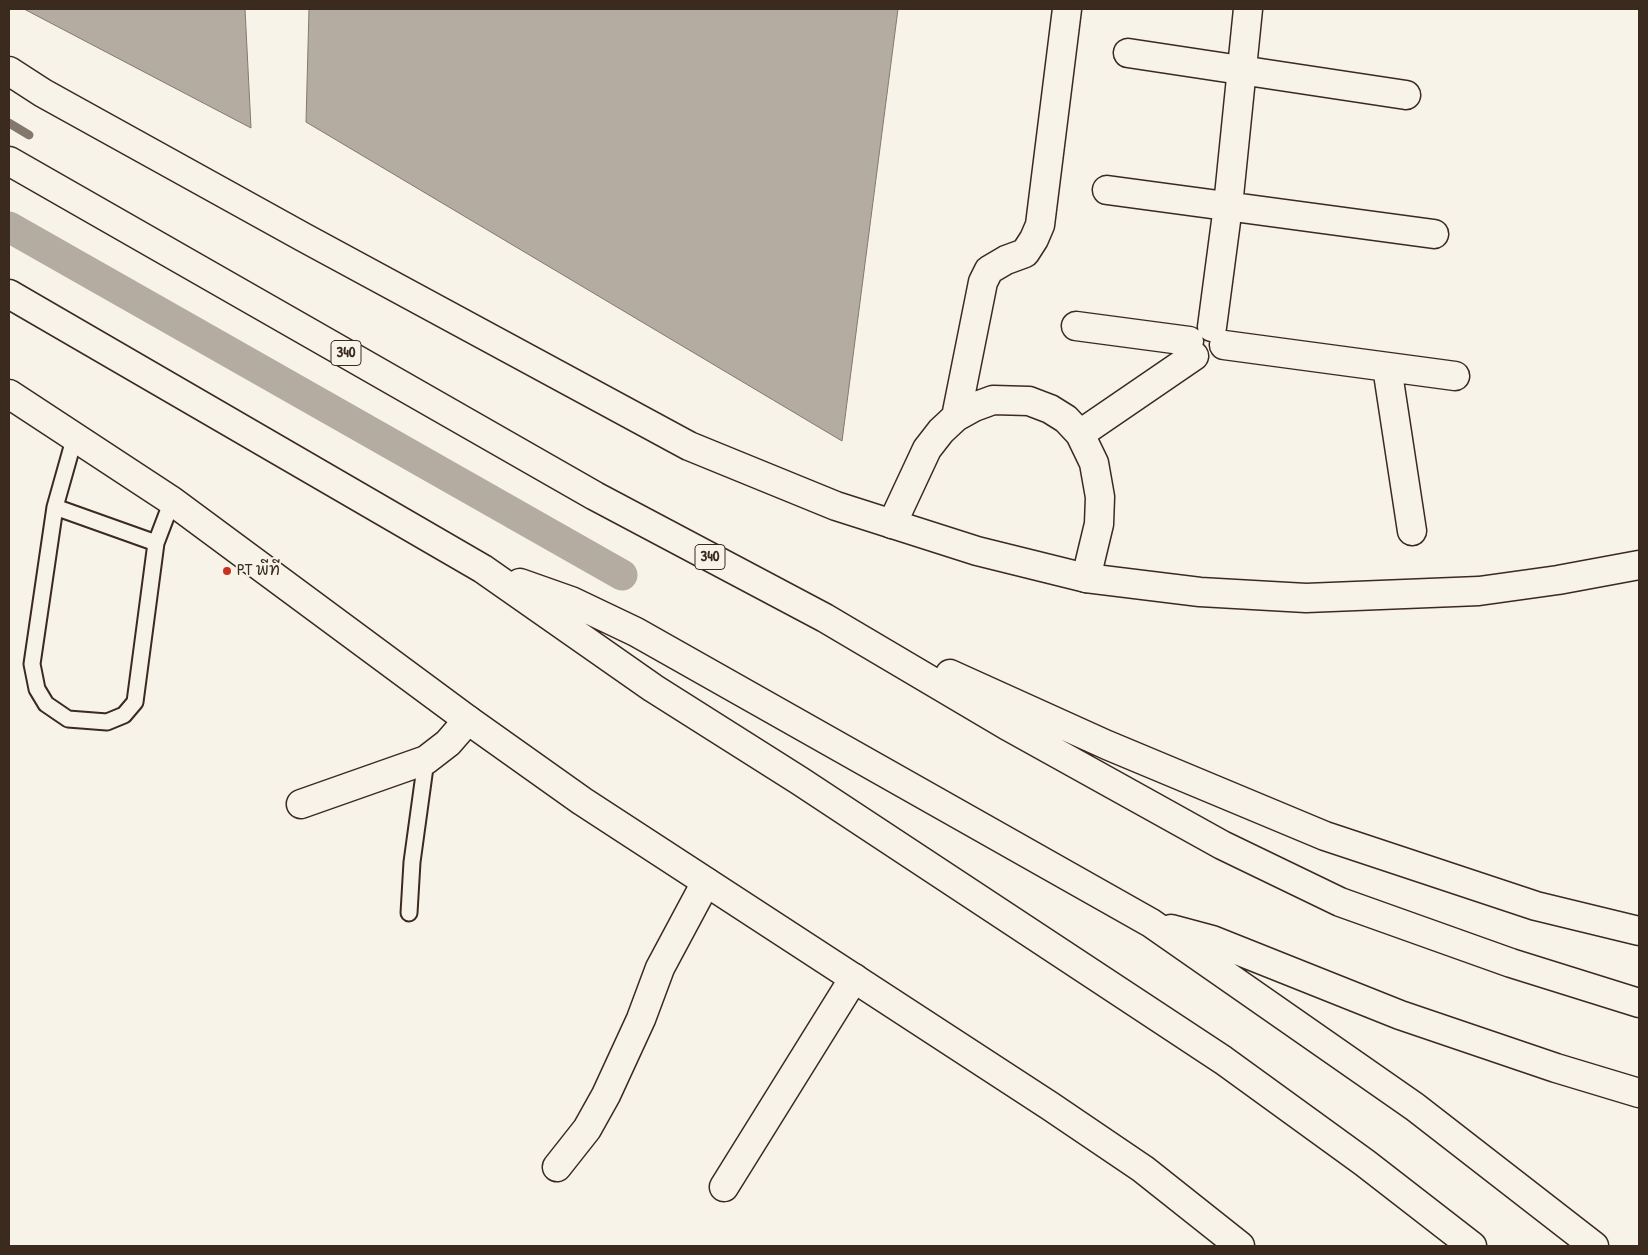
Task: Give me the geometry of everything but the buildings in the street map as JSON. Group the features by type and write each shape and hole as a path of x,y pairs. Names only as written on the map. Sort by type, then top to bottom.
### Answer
{"main road":[{"path":"956,417 983,282 989,270 1006,260 1025,253 1040,225 1067,9"},
{"path":"1218,336 1228,206 1248,9"},
{"path":"1128,54 1406,95"},
{"path":"9,71 43,93 689,446 836,506 977,551 1086,578 1200,592 1306,598 1478,591 1558,580 1639,565"},
{"name":"340","path":"9,161 596,496 826,618"},
{"path":"1107,190 1434,234"},
{"path":"9,294 483,570 653,688 800,781 1223,1060 1365,1163 1472,1246"},
{"path":"1076,326 1191,349"},
{"path":"1080,434 1191,349 1192,334 1197,328 1205,326 1218,336 1387,367 1455,376"},
{"path":"1387,367 1412,531"},
{"path":"9,394 172,501 468,720 582,801 1050,1106 1142,1169 1240,1246"},
{"path":"892,524 927,449 941,431 956,417 974,407 993,400 1028,400 1050,409 1066,419 1080,434 1094,463 1100,497 1099,524 1086,578"},
{"path":"483,570 571,602 636,632 1151,923 1415,1107 1594,1246"},
{"path":"826,618 1107,745 1325,836 1536,906 1639,931"},
{"path":"826,618 1117,788 1222,845 1340,902 1511,963 1639,1003"},
{"path":"301,804 426,760 448,743 468,720"},
{"path":"557,1167 587,1129 606,1095 641,1019 660,968 706,882"},
{"path":"1151,923 1212,940 1418,1021 1556,1068 1639,1093"},
{"path":"724,1187 854,978"}],"lane":[{"path":"75,436 55,507 32,664 37,689 46,704 68,719 107,722 124,715 135,702 156,543 172,501"},
{"path":"55,507 156,543"},
{"path":"409,913 412,862 426,760"}],"shaded area":[{"path":"24,9 245,9 251,128"},
{"path":"309,9 898,9 842,441 306,122"}],"waterway":[{"path":"9,123 29,135"},
{"path":"9,227 622,575"}],"place":[{"name":"PT พีที","path":"227,571"}]}
